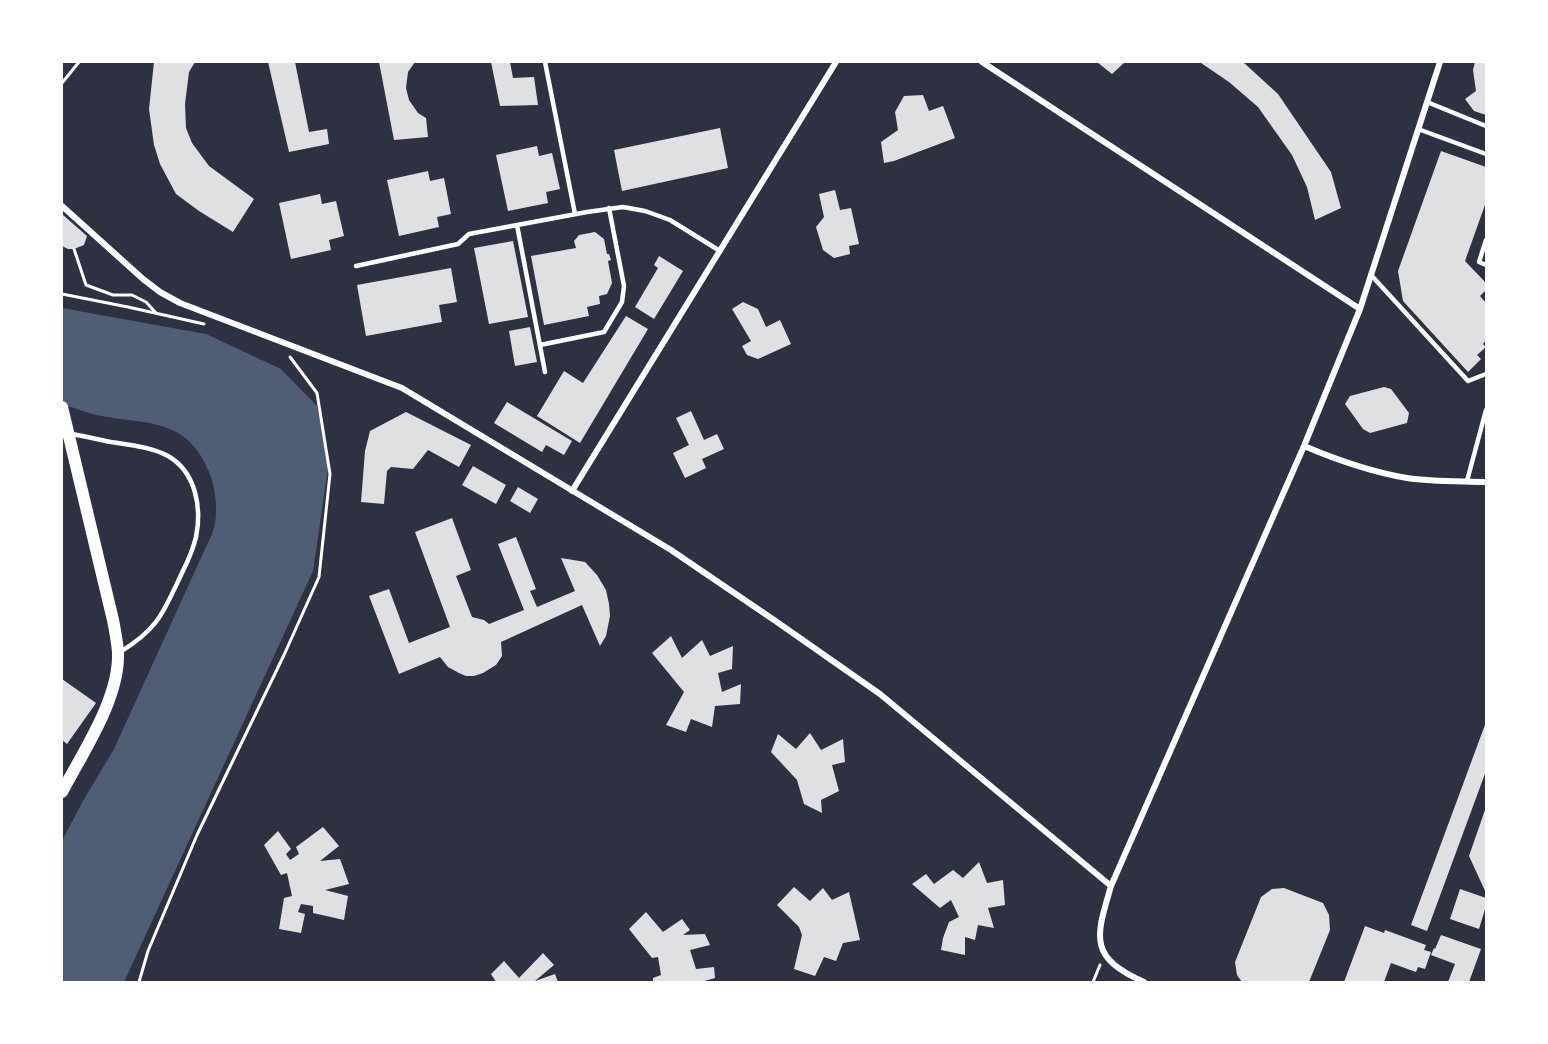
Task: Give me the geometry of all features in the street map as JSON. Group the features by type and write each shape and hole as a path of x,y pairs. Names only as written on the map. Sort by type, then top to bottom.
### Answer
{"main road":[{"path":"62,407 113,620 118,653 115,683 107,708 62,792"}],"street":[{"path":"572,491 836,62"},
{"path":"982,62 1360,309"},
{"path":"1144,982 1115,968 1105,954 1100,939 1101,921 1111,886 1304,446 1360,309 1440,62"},
{"path":"62,206 160,292 180,303 402,388 671,550 880,694 1111,886"},
{"path":"1304,446 1329,457 1381,473 1408,478 1486,482"}],"lane":[{"path":"545,62 575,214"},
{"path":"1427,102 1486,126"},
{"path":"1419,129 1486,154"},
{"path":"356,266 458,244 470,234 623,207 645,211 670,220 720,251"},
{"path":"540,345 604,332 622,302 624,286 609,208"},
{"path":"517,225 545,372"},
{"path":"1486,240 1479,262 1486,265"},
{"path":"1371,275 1468,381 1486,374"},
{"path":"1467,481 1486,410"},
{"path":"62,434 136,446 169,456 182,467 191,481 197,499 199,519 196,538 190,557 163,614 149,631 118,653"}],"path":[{"path":"62,83 79,62"},
{"path":"74,249 86,285 113,295 132,295 146,302 157,314"},
{"path":"62,294 212,326"},
{"path":"139,982 148,951 197,835 319,577 330,474 317,393 278,341"},
{"path":"1094,982 1105,954"}],"water":[{"path":"62,308 206,334 281,369 317,406 329,462 313,571 124,982 62,982 62,841 114,749 210,539 216,517 215,497 209,472 199,453 188,440 175,431 145,422 92,414 62,404"}],"building":[{"path":"154,62 195,62 189,72 185,104 186,128 192,143 209,166 254,199 233,232 176,194 160,164 154,145 149,109"},
{"path":"268,62 295,62 309,132 327,129 329,144 289,152"},
{"path":"379,62 415,62 408,72 406,88 409,100 418,113 426,118 428,137 394,140"},
{"path":"491,62 510,62 513,78 534,77 538,105 500,106"},
{"path":"1097,62 1125,62 1112,74"},
{"path":"1202,62 1243,62 1278,94 1331,172 1341,208 1315,220 1307,187 1292,155 1258,107"},
{"path":"1475,62 1486,62 1486,115 1474,111 1465,99 1476,91 1473,70"},
{"path":"923,95 929,111 943,106 955,138 884,163 881,142 898,130 895,112 904,96"},
{"path":"720,128 728,168 622,191 614,150"},
{"path":"537,146 539,156 552,153 560,189 546,192 548,203 508,211 496,155"},
{"path":"1441,151 1486,167 1486,202 1465,261 1486,283 1486,290 1480,296 1486,303 1486,340 1483,344 1486,347 1477,355 1481,359 1468,372 1403,301 1398,271"},
{"path":"428,171 430,181 444,178 451,214 437,217 439,227 399,236 387,180"},
{"path":"835,190 840,210 851,208 859,244 849,246 850,254 834,258 823,250 816,227 824,217 819,194"},
{"path":"320,194 322,204 336,201 344,236 329,240 331,250 291,259 279,203"},
{"path":"63,215 87,236 84,245 74,249 62,246"},
{"path":"595,232 604,239 607,254 611,260 608,261 612,283 607,294 599,296 600,304 587,307 589,316 544,325 531,256 576,248 574,241 579,235"},
{"path":"513,241 528,317 489,324 474,248"},
{"path":"659,256 683,271 654,319 635,307 658,268 654,265"},
{"path":"451,268 457,302 439,305 442,322 366,336 357,285"},
{"path":"743,302 758,309 766,327 780,320 791,344 758,359 747,355 742,346 751,341 732,309"},
{"path":"626,316 648,329 580,443 537,416 564,371 583,383"},
{"path":"530,327 537,362 515,366 509,331"},
{"path":"1384,387 1391,389 1409,413 1407,423 1370,433 1363,429 1345,404 1350,396"},
{"path":"507,402 572,441 564,455 546,445 542,452 494,423"},
{"path":"691,411 704,440 717,434 724,449 702,459 706,468 685,478 673,453 689,445 676,418"},
{"path":"406,412 471,445 459,467 428,450 413,469 391,467 387,471 384,504 361,502 365,451 370,431"},
{"path":"473,466 506,485 496,504 462,485"},
{"path":"518,487 538,499 530,513 510,501"},
{"path":"452,518 471,570 456,576 472,617 489,624 524,610 498,544 516,537 536,589 530,591 537,607 575,591 561,558 585,562 597,575 606,590 610,616 606,636 600,646 582,605 501,642 502,656 496,665 483,673 466,676 448,667 440,657 399,674 369,596 389,589 409,643 450,627 415,532"},
{"path":"671,636 682,658 702,640 710,656 733,646 732,669 718,673 722,692 741,684 740,704 715,706 712,727 691,719 686,732 666,725 684,692 652,653"},
{"path":"62,679 96,703 67,744 62,740"},
{"path":"1486,722 1486,771 1427,931 1411,925"},
{"path":"810,733 821,750 843,739 845,762 832,765 839,791 821,800 822,813 804,804 797,780 771,752 778,734 796,749"},
{"path":"1486,807 1486,893 1469,856"},
{"path":"323,827 339,846 320,861 340,859 349,884 325,890 348,896 344,920 313,913 313,906 301,904 298,912 305,914 301,933 279,929 284,898 292,896 287,873 281,875 264,845 278,831 291,849 286,854 290,860 299,854 296,847"},
{"path":"979,862 987,883 1003,880 1005,905 988,908 994,928 978,925 975,940 965,937 965,955 941,950 949,922 959,917 951,900 940,908 912,884 926,874 934,884 953,870 963,878"},
{"path":"794,887 810,901 823,888 832,900 849,892 860,940 843,943 836,961 824,957 815,976 794,969 802,935 799,927 777,905"},
{"path":"1284,888 1323,903 1329,915 1330,930 1309,982 1242,982 1237,975 1235,962 1261,897 1272,889"},
{"path":"1460,889 1486,898 1479,929 1450,919"},
{"path":"646,912 663,932 682,919 690,930 683,935 705,934 710,945 690,950 696,969 714,967 715,978 701,982 653,982 653,978 661,975 658,957 652,958 629,929"},
{"path":"1365,926 1384,933 1385,930 1426,945 1424,950 1431,952 1425,969 1418,967 1416,972 1391,963 1384,982 1344,982"},
{"path":"1441,935 1481,949 1469,982 1448,982 1455,964 1431,955"},
{"path":"543,953 554,965 535,981 555,974 558,982 496,982 491,974 504,961 519,978"}]}
